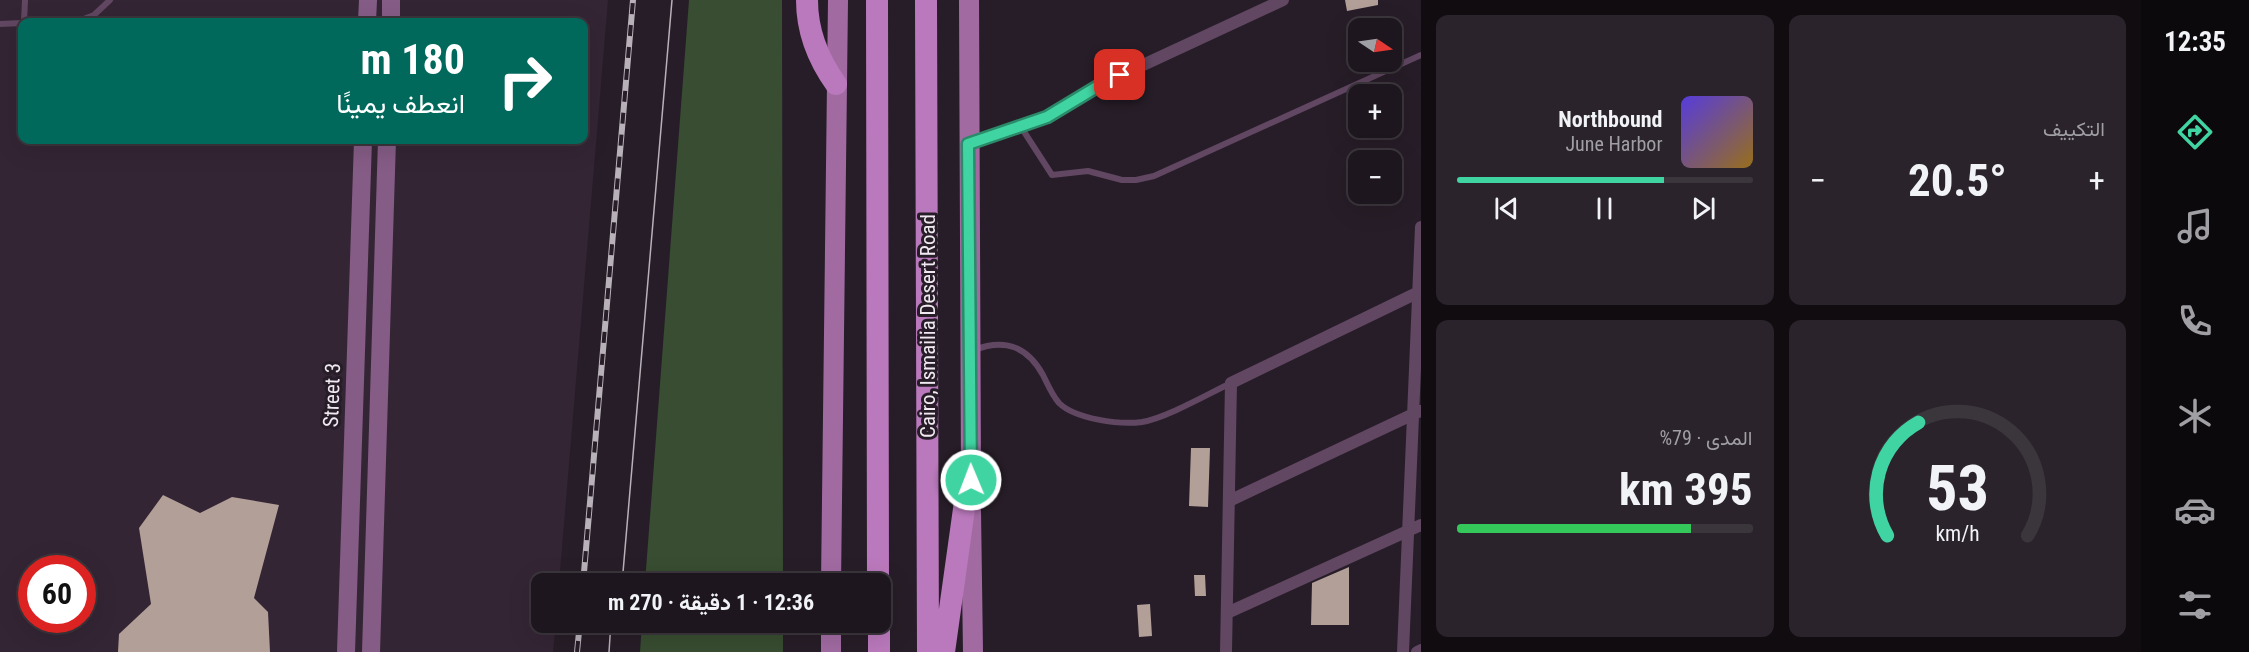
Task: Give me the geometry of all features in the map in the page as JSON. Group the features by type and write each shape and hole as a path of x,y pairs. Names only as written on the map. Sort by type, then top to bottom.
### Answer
{"highway":[{"path":"807,0 813,39 823,63 836,84"},
{"path":"877,0 878,573"},
{"name":"Cairo, Ismailia Desert Road","path":"926,0 928,652"},
{"path":"944,652 970,459"},
{"path":"879,633 879,652"}],"main road":[{"path":"367,18 368,0"},
{"path":"391,0 391,18"},
{"path":"831,573 838,0"},
{"path":"969,0 969,352 973,652"},
{"name":"Street 3","path":"346,652 363,144"},
{"path":"371,652 387,144"},
{"path":"831,633 831,652"}],"street":[{"path":"968,144 1047,117 1100,85 1283,0"},
{"path":"1403,652 1415,528 1421,227"},
{"path":"1226,652 1231,383 1420,292"},
{"path":"1229,501 1417,412"},
{"path":"1227,613 1415,528"},
{"path":"1416,652 1421,650"}],"lane":[{"path":"24,18 26,0"},
{"path":"86,18 94,15 110,0"},
{"path":"0,23 18,23"},
{"path":"1021,127 1052,175 1088,171 1122,180 1136,180 1154,176 1421,55"},
{"path":"969,352 989,344 1004,344 1016,348 1035,361 1060,404 1074,412 1107,421 1150,420 1231,383"}],"shaded area":[{"path":"0,0 608,0 560,573 531,573 531,633 555,633 553,652 0,652"}],"green space":[{"path":"689,0 782,0 783,573 646,573"},
{"path":"641,633 783,633 783,652 640,652"}],"building":[{"path":"1345,0 1378,0 1378,5 1347,11"},
{"path":"1191,448 1210,448 1208,507 1189,506"},
{"path":"163,495 200,513 232,497 279,505 254,598 268,612 270,652 118,652 119,634 151,604 139,528"},
{"path":"1349,567 1349,625 1311,625 1312,583"},
{"path":"1194,575 1205,575 1206,596 1195,596"},
{"path":"1150,604 1152,636 1139,637 1137,605"}],"tram line":[{"path":"623,573 672,0"},
{"path":"609,652 610,633"}],"railway":[{"path":"584,573 633,0"},
{"path":"577,652 579,633"}],"route":[{"path":"971,480 968,144 1047,117 1120,75"}]}
